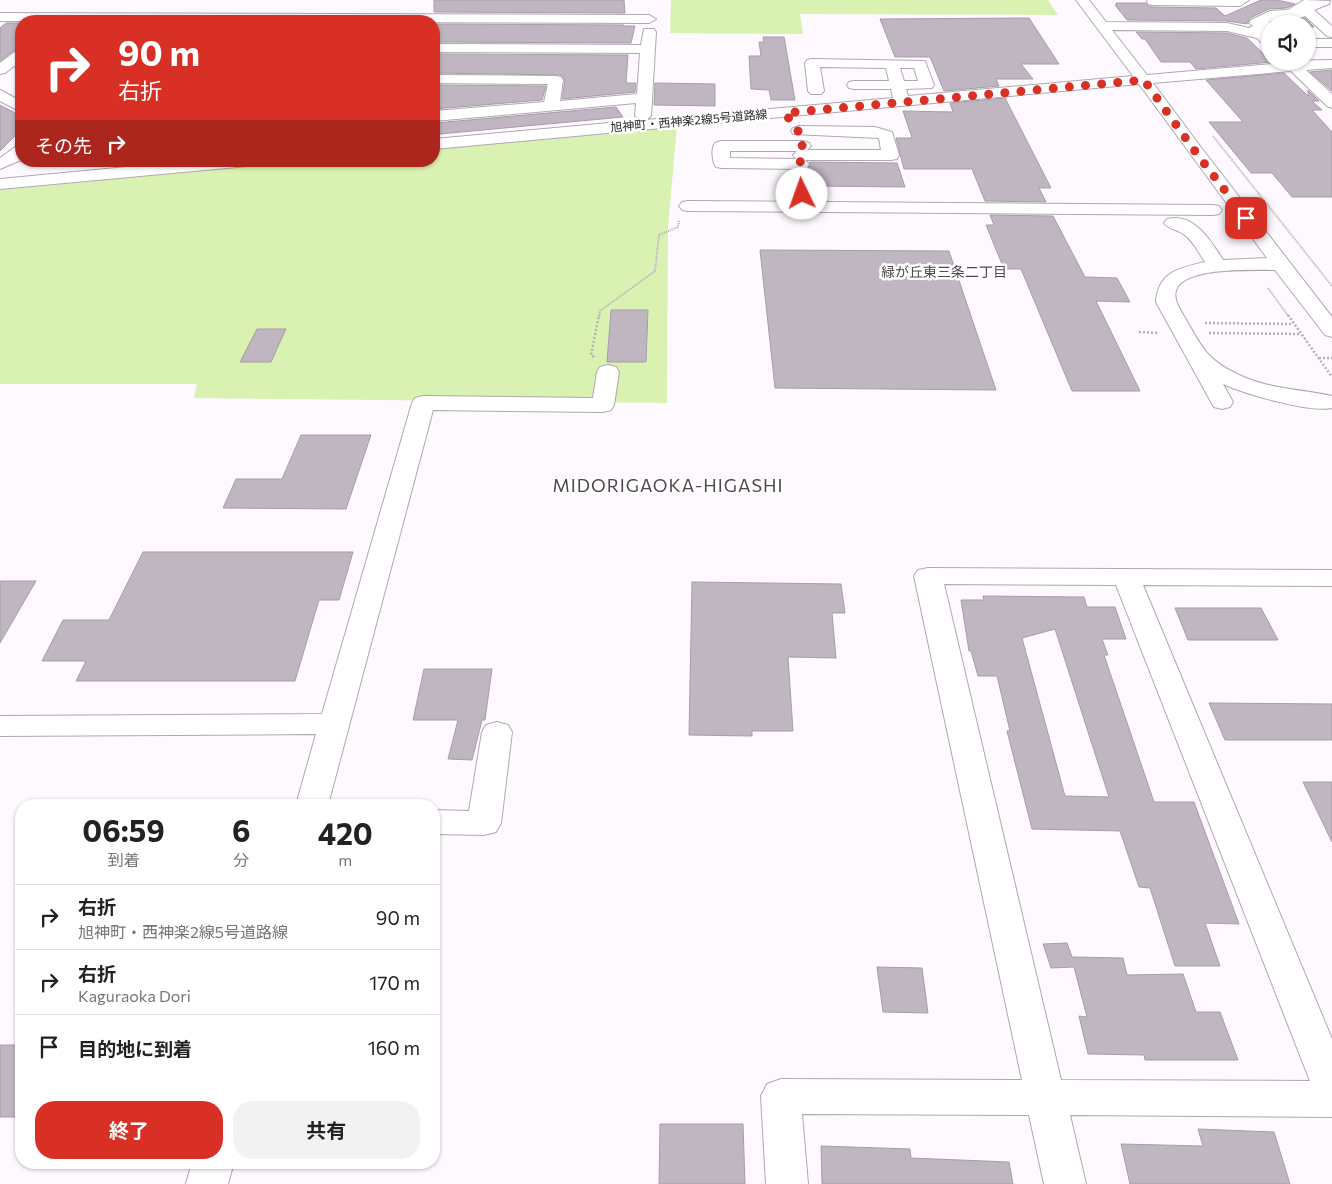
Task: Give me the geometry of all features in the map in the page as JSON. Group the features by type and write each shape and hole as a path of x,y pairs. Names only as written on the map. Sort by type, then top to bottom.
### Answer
{"street":[{"path":"642,126 648,49 648,0"},
{"path":"1082,0 1332,331"},
{"path":"1152,1 1242,1 1274,14 1300,14 1295,10 1314,0"},
{"path":"1325,0 1305,9 1332,33"},
{"path":"1152,1 1175,26"},
{"path":"54,15 65,6"},
{"path":"145,15 154,6"},
{"path":"224,15 232,6"},
{"path":"299,15 306,6"},
{"path":"440,19 546,19 566,14 595,14 649,19"},
{"path":"1250,32 1265,25 1256,23 1274,14"},
{"path":"0,17 15,18"},
{"path":"1103,26 1227,26 1261,35"},
{"path":"1316,43 1332,43"},
{"path":"0,56 15,45"},
{"path":"440,48 648,49"},
{"path":"0,70 15,59"},
{"path":"816,91 812,63 920,64 927,85 854,87 849,64"},
{"path":"892,64 902,102"},
{"name":"旭神町・西神楽2線5号道路線","path":"1316,64 1332,64"},
{"name":"旭神町・西神楽2線5号道路線","path":"440,143 1144,80 1261,67"},
{"path":"1298,70 1332,103"},
{"path":"440,79 556,80 551,106"},
{"path":"1316,86 1332,86"},
{"path":"0,95 15,91"},
{"path":"0,95 15,103"},
{"path":"440,115 643,98"},
{"path":"785,113 801,155"},
{"path":"0,152 7,146 15,145"},
{"path":"0,164 12,159 15,154"},
{"path":"0,184 110,168 130,167"},
{"path":"688,206 1213,210"},
{"path":"1173,223 1194,231 1218,266"},
{"path":"1222,402 1197,358 1190,333 1166,302 1164,293 1167,284 1176,277 1193,270 1218,266 1281,264"},
{"path":"1197,358 1208,368 1246,385 1300,400 1328,402"},
{"path":"314,799 423,403 603,405 608,372"},
{"path":"1065,1184 928,576 1332,578"},
{"path":"1126,577 1332,1087"},
{"path":"0,726 335,724"},
{"path":"440,822 484,823 496,732"},
{"path":"787,1184 781,1096 1332,1099"},
{"path":"207,1184 211,1169"}],"path":[{"path":"1210,132 1332,286"},
{"path":"608,372 591,355 600,311 655,271 659,235 678,227 680,211 688,206"},
{"path":"1190,333 1192,323 1294,324"},
{"path":"1240,323 1246,333"},
{"path":"1139,332 1301,334"},
{"path":"1319,358 1332,358"}],"green space":[{"path":"671,0 1048,0 1058,15 800,14 803,34 670,33"},
{"path":"677,126 668,227 667,403 194,398 197,384 0,384 0,190 241,167 440,167 440,148"}],"building":[{"path":"434,0 624,0 625,13 434,12"},
{"path":"1261,0 1277,0 1295,4 1287,8 1269,9 1250,18 1247,24 1227,21 1127,20 1115,5 1117,5 1116,3 1146,3 1148,6 1153,7 1216,8 1225,16"},
{"path":"1029,18 1059,64 1021,64 1033,79 996,79 999,86 944,91 930,57 895,57 880,19"},
{"path":"6,23 15,23 15,50 0,61 0,28"},
{"path":"440,24 635,26 631,43 440,42"},
{"path":"1136,32 1227,33 1247,38 1261,51 1261,63 1196,69 1190,62 1161,62 1145,39 1142,39"},
{"path":"763,37 784,37 795,100 771,100 769,90 751,89 749,56 761,56 759,42 764,42"},
{"path":"440,54 628,55 626,83 636,83 635,92 562,99 565,80 561,75 440,73"},
{"path":"1332,70 1332,91 1310,72"},
{"path":"1284,73 1308,96 1308,90 1319,101 1312,101 1322,110 1312,110 1332,132 1332,197 1292,197 1272,173 1251,173 1209,122 1243,122 1206,80"},
{"path":"655,83 715,84 715,106 654,105"},
{"path":"440,85 546,86 542,100 440,108"},
{"path":"1005,98 1051,188 1039,188 1046,202 985,201 972,169 904,169 896,138 912,138 903,111 953,112 950,103"},
{"path":"0,105 15,113 15,136 0,151"},
{"path":"616,107 623,117 440,134 440,123"},
{"path":"810,162 897,163 905,187 811,186 808,169"},
{"path":"990,215 1053,216 1085,277 1117,278 1130,302 1096,301 1140,391 1072,391 1021,269 1004,269 986,225 994,225"},
{"path":"760,250 949,251 996,390 775,388"},
{"path":"611,310 648,310 646,362 607,362"},
{"path":"257,329 286,329 271,362 240,362"},
{"path":"301,435 371,435 346,509 223,508 236,479 282,479"},
{"path":"143,552 353,552 339,600 319,600 295,681 76,681 86,661 42,661 63,620 109,620"},
{"path":"0,581 36,581 0,643"},
{"path":"692,582 841,584 845,613 832,613 836,658 788,657 793,731 752,731 752,736 689,735"},
{"path":"983,596 1084,597 1087,607 1115,607 1126,639 1102,639 1108,655 1104,655 1154,802 1194,802 1239,924 1205,923 1220,966 1175,966 1150,888 1139,887 1120,831 1032,829 1007,731 1010,731 997,676 978,676 971,651 969,651 961,600 984,600","holes":["1055,629 1109,797 1065,796 1022,638"]},
{"path":"1175,608 1261,608 1278,640 1188,640"},
{"path":"424,669 492,669 485,720 482,720 472,760 448,759 458,720 413,720"},
{"path":"1209,703 1332,704 1332,740 1225,740"},
{"path":"1303,782 1332,782 1332,842"},
{"path":"1067,943 1072,957 1123,958 1127,975 1183,974 1196,1012 1220,1012 1238,1060 1145,1060 1144,1055 1088,1054 1079,1016 1087,1017 1074,967 1051,968 1043,944"},
{"path":"877,967 922,968 928,1013 883,1012"},
{"path":"0,1045 15,1045 15,1117 0,1117"},
{"path":"660,1124 743,1124 745,1184 659,1184"},
{"path":"1198,1129 1274,1132 1290,1184 1130,1184 1121,1144 1203,1146"},
{"path":"821,1146 910,1149 911,1158 1009,1162 1013,1184 822,1184"}],"district":[{"name":"緑が丘東三条二丁目","path":"944,272"},
{"name":"MIDORIGAOKA-HIGASHI","path":"668,486"}],"route":[{"path":"802,194 800,164 803,138 785,113 1144,80 1246,218"}]}
